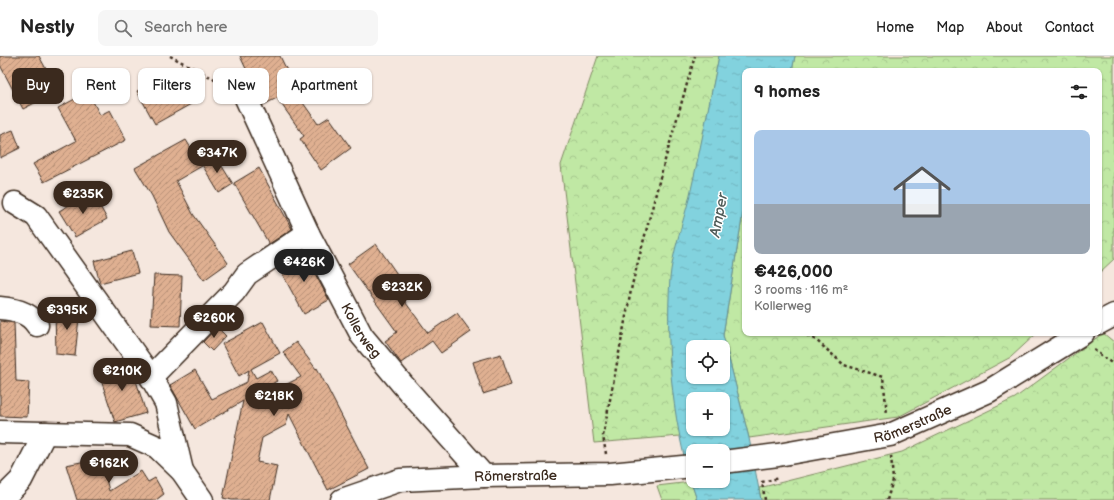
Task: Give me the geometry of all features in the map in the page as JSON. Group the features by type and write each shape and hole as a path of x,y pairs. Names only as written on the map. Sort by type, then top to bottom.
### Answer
{"street":[{"name":"Kollerweg","path":"250,104 308,233 362,336 402,385 484,476"},
{"path":"15,203 36,216 151,377 166,403 182,471"},
{"path":"151,377 234,292 247,274 308,233"},
{"path":"0,308 10,309 32,317 37,325"},
{"path":"1102,321 1114,315"},
{"name":"Römerstraße","path":"730,461 890,435 989,391 1078,336"},
{"path":"0,432 130,435 157,447 182,471 202,500"},
{"path":"1,500 21,480 46,433"},
{"name":"Römerstraße","path":"353,499 400,480 484,476 610,474 686,467"}],"path":[{"path":"170,56 213,79"},
{"path":"610,474 603,436 632,285 661,174 695,56"},
{"path":"808,336 816,340 844,365 883,377 890,435 893,480 887,500"},
{"path":"765,500 762,482 782,477 782,474"}],"green space":[{"path":"598,56 719,56 702,141 669,357 680,436 594,443 561,165"},
{"path":"795,56 1114,56 1114,259 1102,270 1102,68 793,68"},
{"path":"742,218 742,336 1034,336 1011,357 898,417 749,438 730,363 730,340 724,340 723,335"},
{"path":"1102,334 1114,342 1114,500 761,500 759,488 902,452 1015,398 1099,336 1102,336"},
{"path":"686,483 686,488 693,488 697,500 662,500 657,486"}],"water":[{"name":"Amper","path":"719,56 795,56 793,68 742,68 742,218 723,335 724,340 686,340 686,384 730,384 730,363 749,438 761,500 697,500 693,488 730,488 730,444 686,444 686,462 682,447 670,362 669,305 671,269 689,199"}],"building":[{"path":"0,56 39,56 46,68 12,68 12,88 0,65"},
{"path":"240,56 280,56 286,68 277,68 277,98 269,102 269,68 246,68"},
{"path":"72,101 72,104 94,104 100,115 110,110 126,140 44,182 33,164 76,141 58,108"},
{"path":"20,104 33,104 23,109"},
{"path":"144,104 191,104 155,124"},
{"path":"281,104 304,104 318,124 329,117 351,148 321,170 300,139 304,136"},
{"path":"13,130 20,148 0,158 0,135"},
{"path":"186,140 202,166 176,181 193,214 228,263 204,280 169,232 152,196 135,168"},
{"path":"215,155 233,184 219,193 201,163"},
{"path":"259,168 292,229 269,244 234,183"},
{"path":"92,192 107,219 75,237 59,211"},
{"path":"376,244 411,294 403,299 428,333 457,313 471,332 441,353 432,341 401,363 385,341 397,332 348,264"},
{"path":"132,251 138,273 100,283 94,261"},
{"path":"303,251 329,300 304,314 279,268"},
{"path":"154,275 182,276 180,326 151,325"},
{"path":"80,308 75,356 56,354 55,311"},
{"path":"0,321 14,323 16,381 29,382 27,417 0,416"},
{"path":"263,322 280,353 251,369 256,378 271,370 277,381 262,390 265,395 301,377 283,352 296,342 316,369 317,368 369,469 328,490 289,414 286,425 262,438 257,462 277,466 270,500 232,500 223,498 243,401 195,429 170,385 195,370 212,399 247,382 249,370 239,376 222,344"},
{"path":"217,327 226,336 212,351 203,342"},
{"path":"501,354 511,385 483,394 473,362"},
{"path":"125,362 134,374 146,413 115,422 98,371"},
{"path":"101,458 109,491 141,471 148,482 155,478 164,494 156,500 77,500 66,465"}]}
